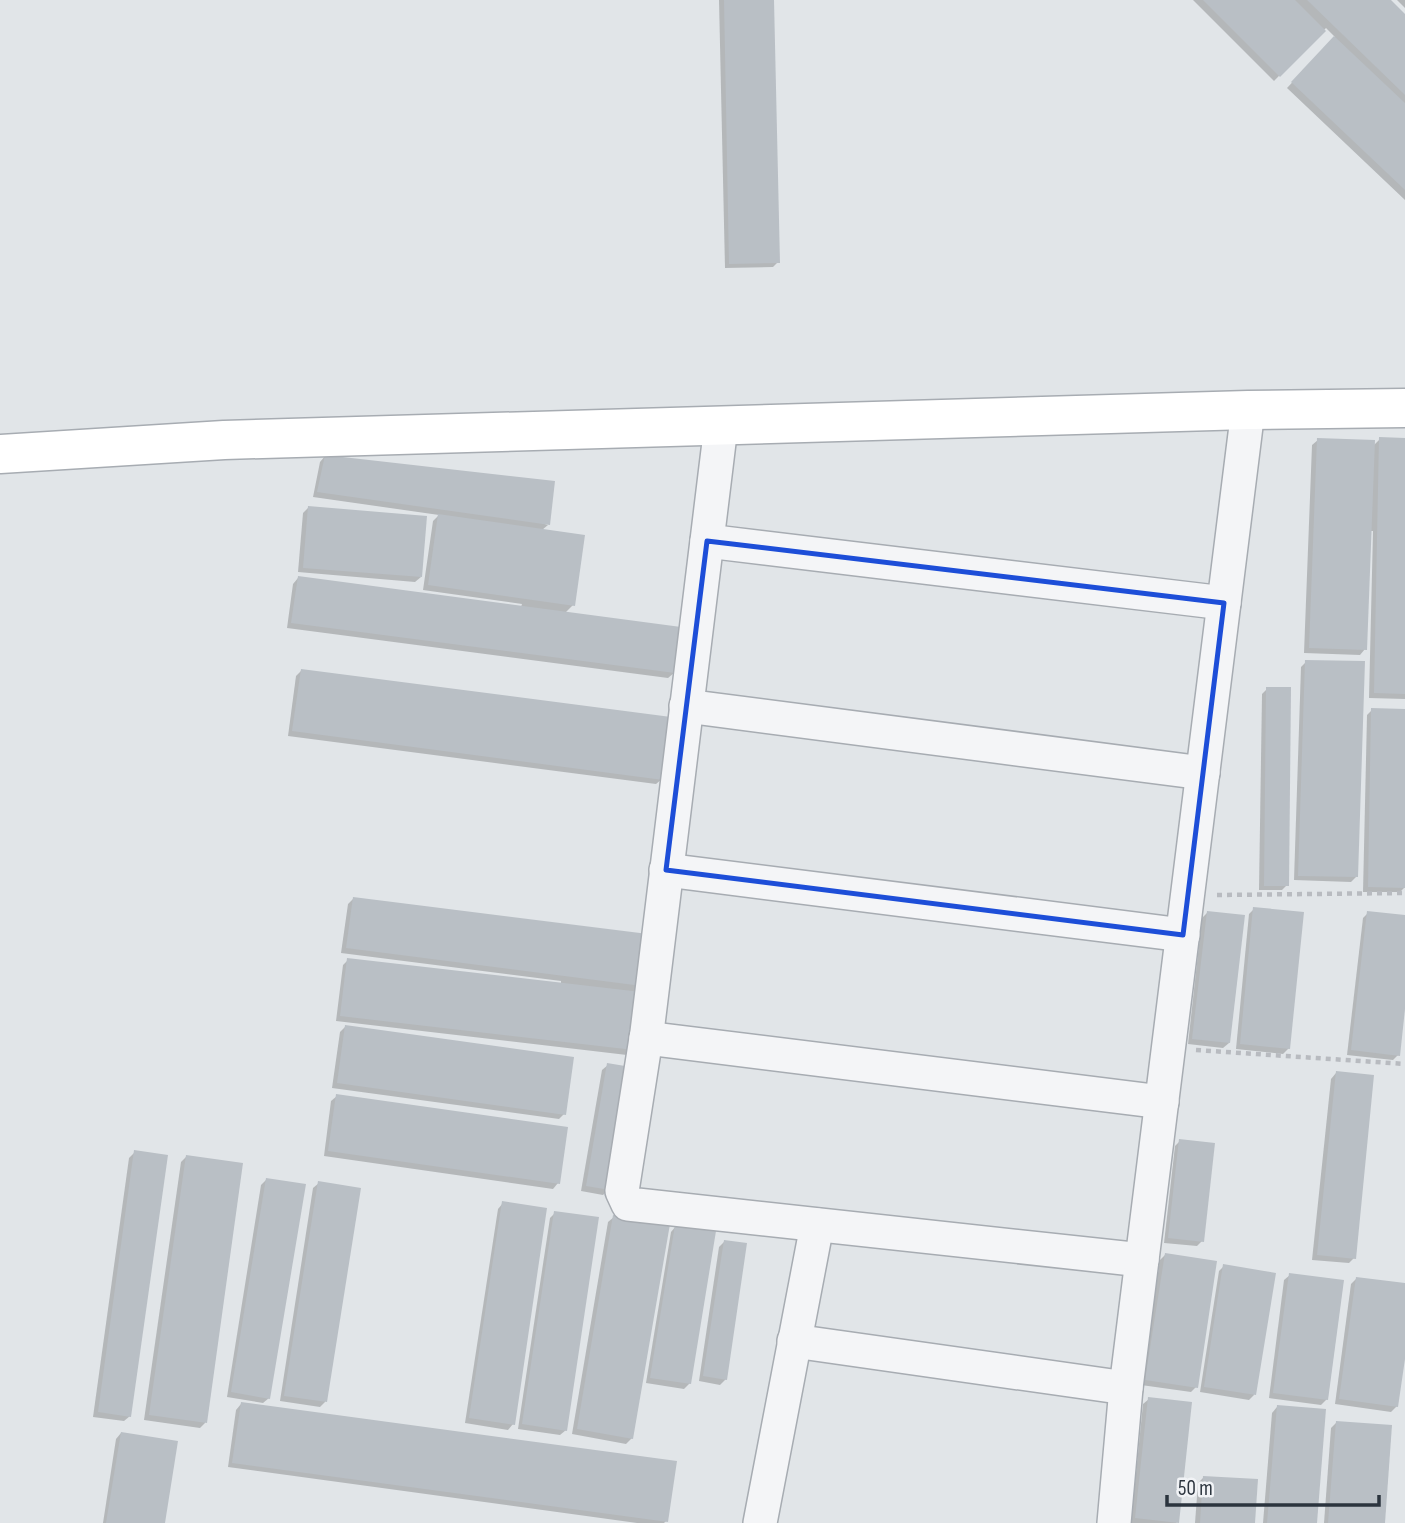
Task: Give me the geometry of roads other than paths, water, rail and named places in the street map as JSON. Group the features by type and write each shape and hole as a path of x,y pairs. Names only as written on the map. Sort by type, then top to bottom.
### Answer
{"street":[{"path":"0,454 224,440 1248,410 1405,408"},
{"path":"1114,1523 1126,1388 1248,410"},
{"path":"721,426 646,1038 622,1192 628,1204 1142,1260"},
{"path":"707,541 1224,603"},
{"path":"686,706 1203,773"},
{"path":"666,870 1182,935"},
{"path":"646,1038 1162,1102"},
{"path":"760,1523 817,1225"},
{"path":"794,1341 1126,1388"}]}
